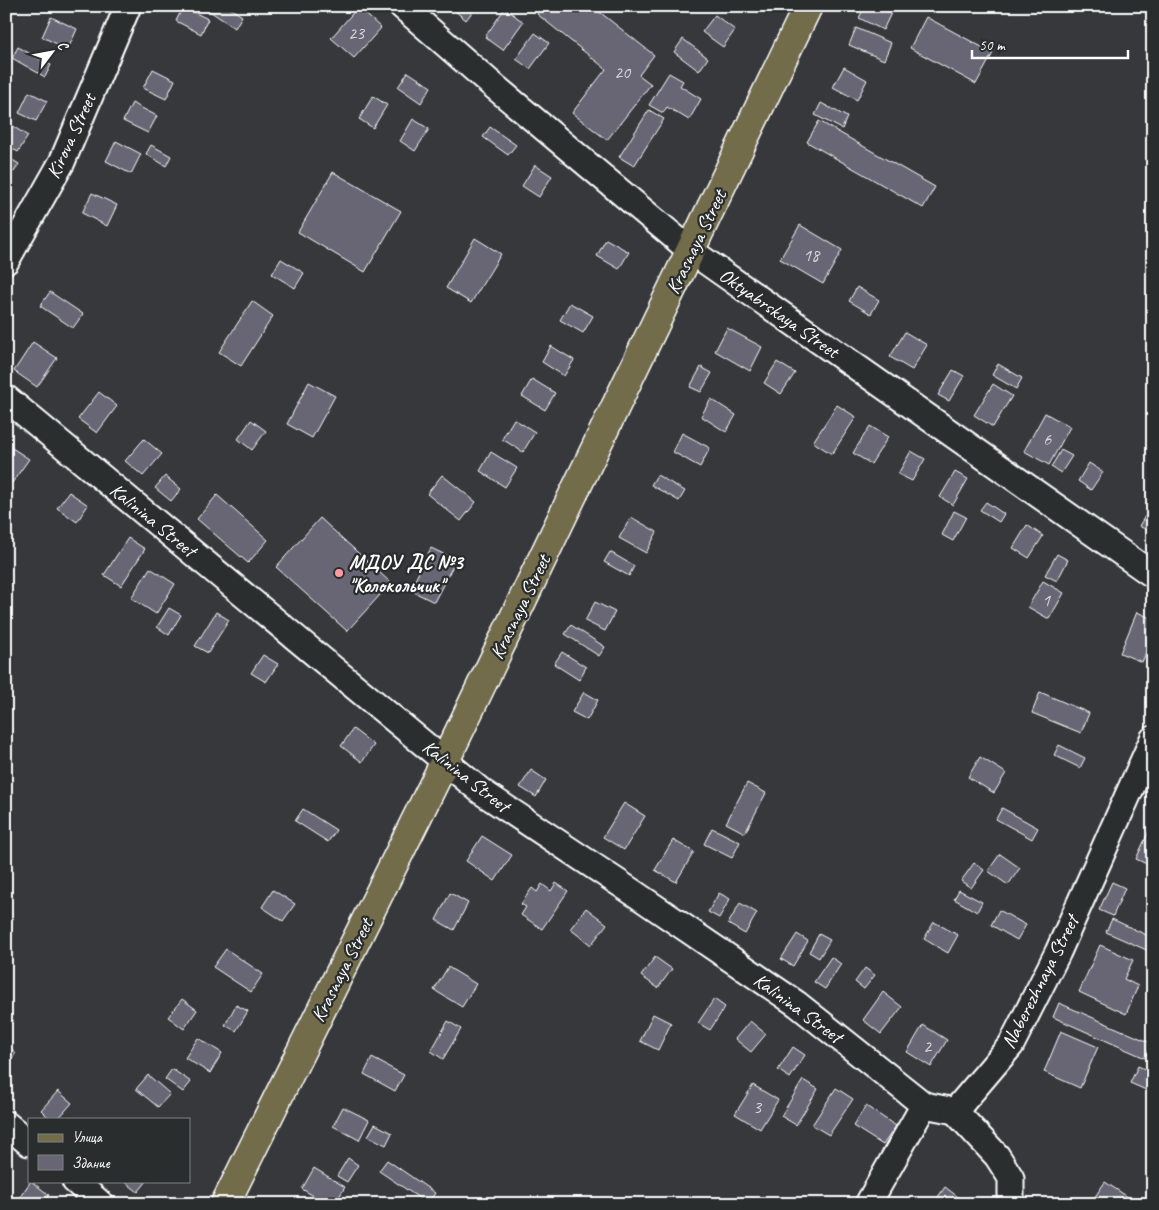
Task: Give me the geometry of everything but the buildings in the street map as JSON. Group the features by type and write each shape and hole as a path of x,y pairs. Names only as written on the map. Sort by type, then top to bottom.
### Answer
{"main road":[{"name":"Krasnaya Street","path":"225,1204 446,761 808,6"}],"street":[{"name":"Kirova Street","path":"6,261 62,162 128,6"},
{"name":"Oktyabrskaya Street","path":"402,6 488,81 691,251 1153,575"},
{"name":"Kalinina Street","path":"6,398 482,792 634,892 797,1004 924,1105 955,1111"},
{"name":"Naberezhnaya Street","path":"955,1111 1011,1045 1058,952 1153,739"},
{"path":"868,1204 924,1105"},
{"path":"955,1111 997,1156 1011,1178 1012,1204"},
{"path":"6,1124 28,1142"},
{"path":"76,1182 102,1204"}],"place":[{"name":"МДОУ ДС №3 \"Колокольчик\"","path":"339,573"}]}
